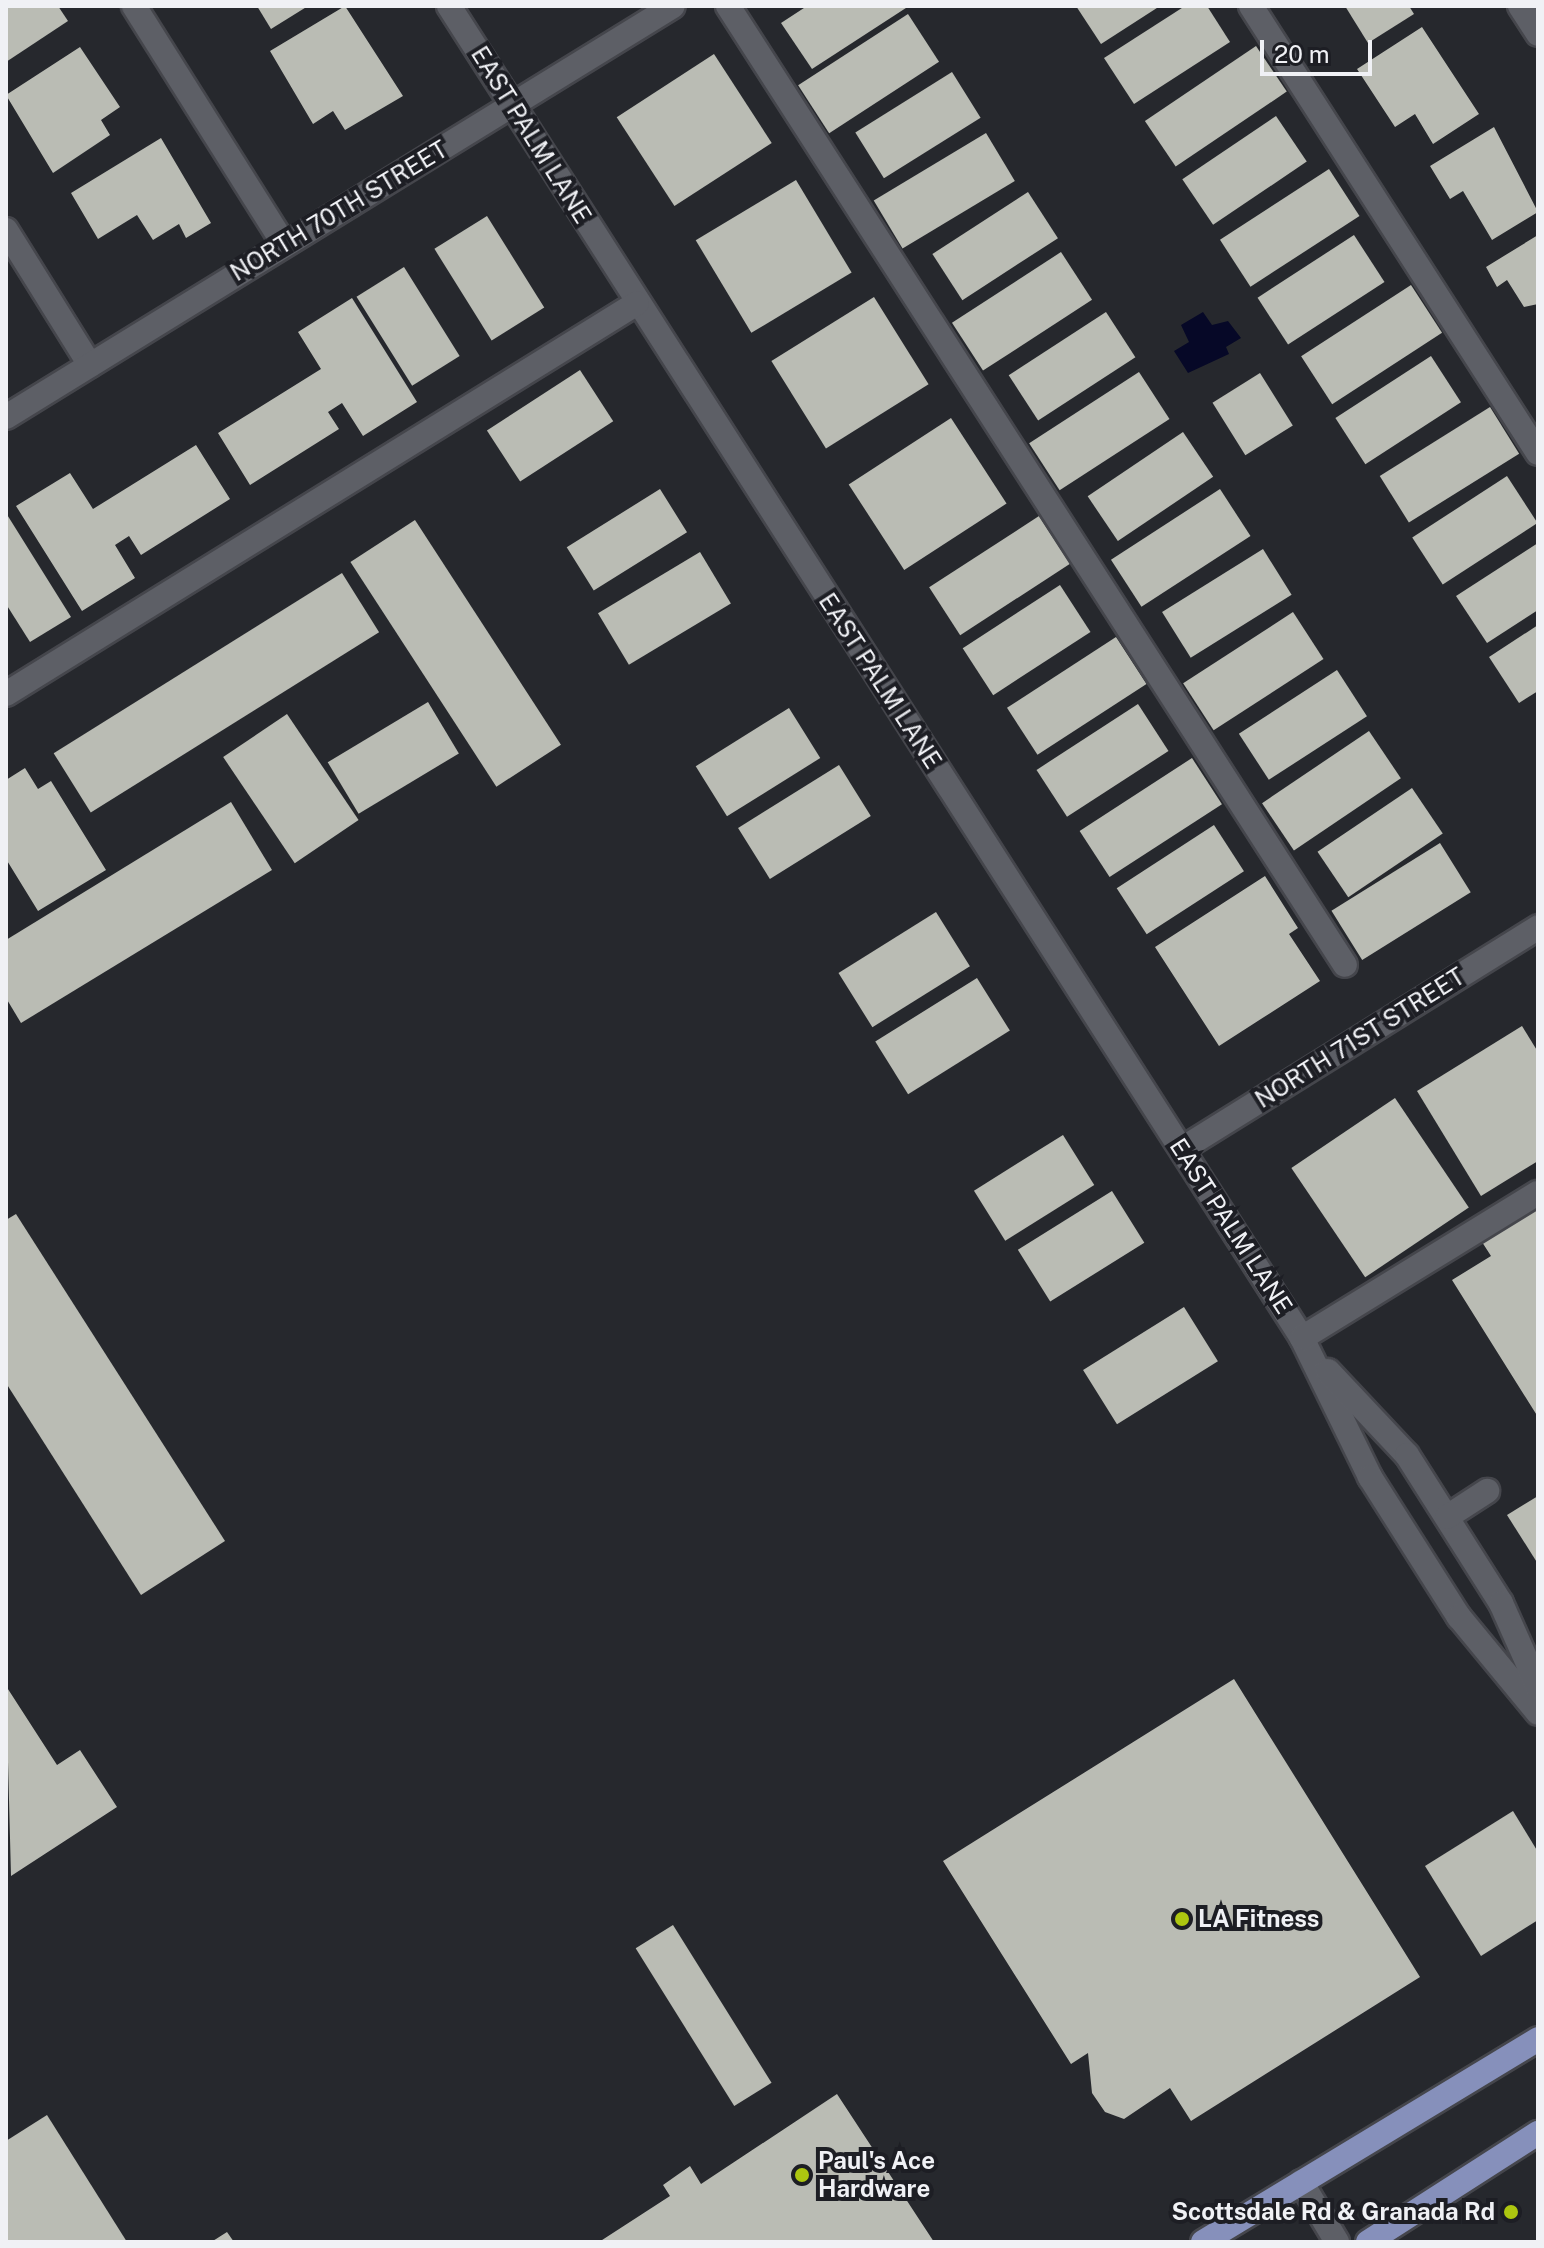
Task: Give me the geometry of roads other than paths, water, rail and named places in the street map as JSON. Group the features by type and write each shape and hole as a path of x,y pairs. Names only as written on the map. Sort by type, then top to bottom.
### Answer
{"main road":[{"path":"1203,2242 1538,2039"},
{"path":"1368,2242 1538,2133"}],"street":[{"path":"134,6 284,244"},
{"name":"EAST PALM LANE","path":"449,6 1308,1346 1370,1477 1459,1617 1538,1713"},
{"name":"NORTH 70TH STREET","path":"6,417 673,6"},
{"path":"728,6 1345,965"},
{"path":"1251,6 1538,453"},
{"path":"1520,6 1538,34"},
{"path":"6,230 90,365"},
{"path":"6,694 637,303"},
{"name":"NORTH 71ST STREET","path":"1182,1149 1538,927"},
{"path":"1308,1346 1538,1193"},
{"name":"EAST PALM LANE","path":"1308,1346 1407,1455 1501,1603 1538,1686"},
{"path":"1447,1517 1487,1491"},
{"path":"1301,2182 1337,2242"}],"water":[{"path":"1203,312 1212,325 1228,321 1241,338 1226,347 1229,354 1188,373 1174,351 1189,342 1181,325"}],"place":[{"name":"LA Fitness","path":"1182,1919"},
{"name":"Paul's Ace Hardware","path":"802,2175"},
{"name":"Scottsdale Rd & Granada Rd","path":"1511,2212"}]}
